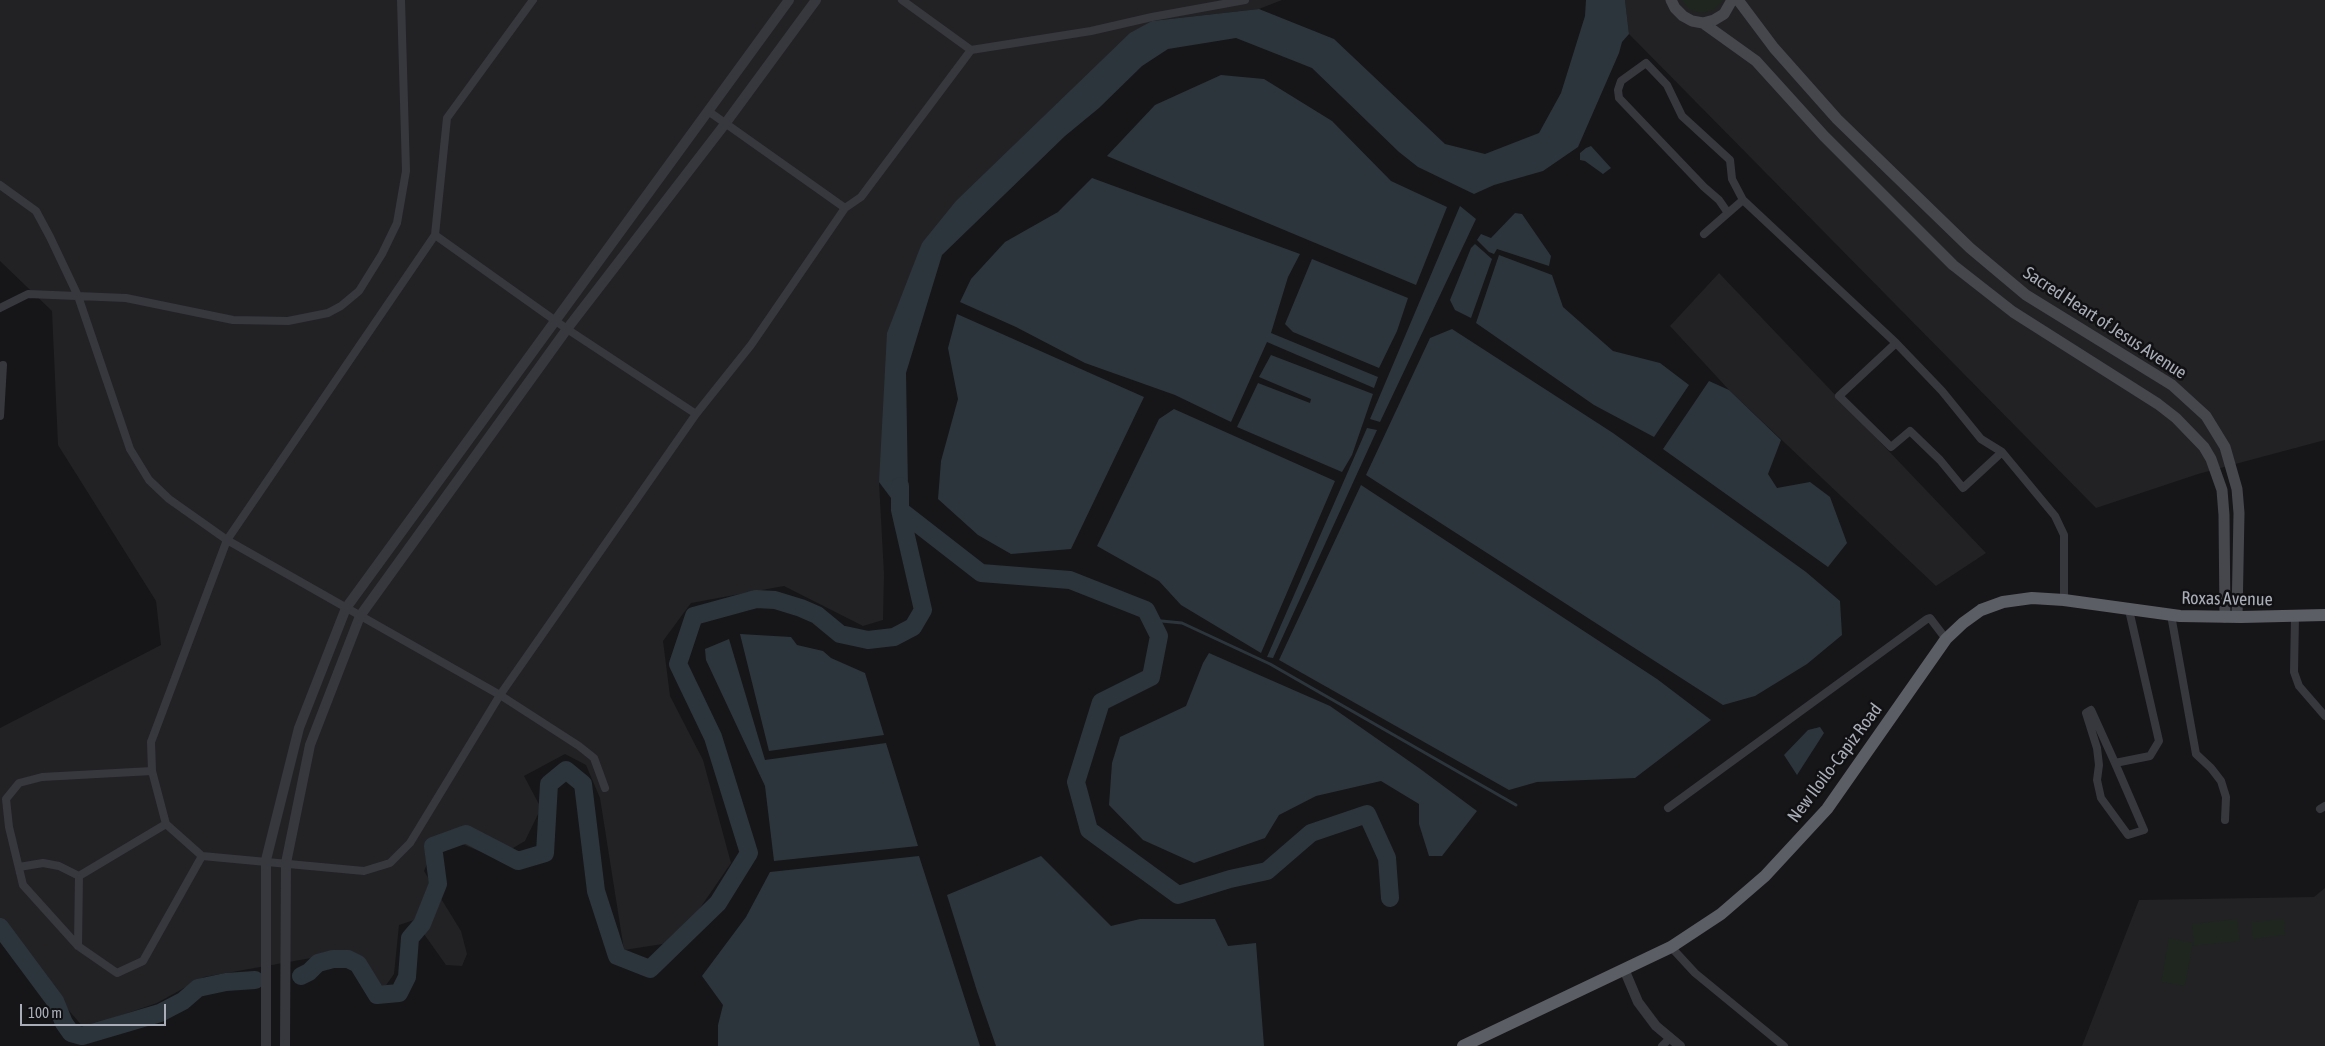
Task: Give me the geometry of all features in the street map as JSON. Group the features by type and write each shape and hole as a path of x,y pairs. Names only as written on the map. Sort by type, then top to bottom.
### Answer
{"highway":[{"name":"New Iloilo-Capiz Road","path":"1463,1046 1671,947 1721,914 1765,876 1827,808 1946,639 1981,610 2003,602 2032,598 2064,600 2129,610"},
{"name":"Roxas Avenue","path":"2129,610 2171,615 2231,618 2295,617 2325,614"}],"main road":[{"path":"1671,0 1682,16 1692,21 1703,22 1714,20 1724,14 1732,0"},
{"name":"Sacred Heart of Jesus Avenue","path":"1738,0 1774,48 1837,119 1970,248 2026,295 2172,385 2206,416 2220,437 2235,476 2239,505 2238,556 2231,618"},
{"path":"1703,22 1756,61 1824,136 1953,265 2013,312 2158,404 2176,418 2204,447 2211,459 2222,490 2224,505 2224,556 2231,618"},
{"path":"2078,353 2089,335"},
{"path":"2176,418 2188,400"},
{"path":"2224,505 2239,505"},
{"path":"2224,556 2238,556"}],"street":[{"path":"0,308 28,294 126,298 233,320 288,321 328,313 341,306 359,291 382,254 397,223 406,171 401,0"},
{"path":"533,0 447,118 435,235 227,540 151,742 152,771 166,824 202,856 266,860 364,870 390,863 410,843 500,695 696,414 751,345 845,208 862,196 971,50 1091,31 1152,17 1245,0"},
{"path":"266,1046 266,860 299,728 346,608 789,0"},
{"path":"285,1046 286,862 310,745 360,616 567,329 725,124 816,0"},
{"path":"902,0 971,50"},
{"path":"1728,213 1719,200 1619,98 1618,90 1621,82 1646,63 1667,85 1682,116 1730,160 1732,179 1743,200 1896,343 1942,391 1982,439 2002,452 2056,516 2064,535 2064,600"},
{"path":"708,111 845,208"},
{"path":"0,185 36,211 78,296 130,449 149,480 169,499 227,540 500,695 579,746 594,758 605,788"},
{"path":"1704,234 1743,200"},
{"path":"435,235 567,329 696,414"},
{"path":"1896,343 1839,396 1891,447 1910,431 1940,460 1963,488 2002,452"},
{"path":"0,416 3,365"},
{"path":"2116,763 2150,756 2159,741 2129,610"},
{"path":"2171,615 2196,754 2221,781 2226,797 2225,820"},
{"path":"2295,617 2294,672 2299,686 2325,716"},
{"path":"1668,808 1927,619 1930,618 1946,639"},
{"path":"2091,710 2116,763 2144,830 2128,836 2101,798 2097,780 2099,765 2097,748 2086,713 2091,710"},
{"path":"152,771 42,776 19,783 6,799 9,826 24,885 78,946 117,973 143,961 202,856"},
{"path":"79,876 166,824"},
{"path":"19,866 42,864 59,866 79,876"},
{"path":"78,946 79,876"},
{"path":"1671,947 1695,973 1784,1046"},
{"path":"1624,969 1638,1002 1666,1042 1680,1046"}],"shaded area":[{"path":"0,0 1282,0 1259,9 1152,21 922,243 879,482 884,574 883,620 863,626 784,586 691,603 663,641 670,696 703,760 731,863 689,924 669,943 624,950 600,798 586,765 565,754 524,776 541,808 525,841 496,858 440,835 424,871 461,931 467,954 462,966 446,965 414,920 399,925 394,974 384,988 367,989 345,952 204,977 157,1003 84,1028 0,931 0,728 161,645 156,601 58,445 52,311 0,261"},
{"path":"1586,0 1625,0 1629,34 1622,42 1578,147 1543,171 1494,185 1474,194 1418,167 1399,152 1312,68 1236,38 1168,49 1142,66 1099,108 1065,136 942,255 906,373 908,489 900,510 879,482 887,333 922,243 956,201 1130,33 1152,21 1259,9 1334,39 1445,144 1485,154 1539,133 1561,93 1585,16"},
{"path":"1625,0 2325,0 2325,440 2198,474 2096,508 1629,34"},
{"path":"1681,0 1723,0 1714,10 1702,13 1690,10"},
{"path":"1221,75 1264,79 1332,121 1391,181 1447,207 1416,285 1107,156 1155,105"},
{"path":"1591,146 1611,168 1603,174 1585,161 1580,160 1580,153"},
{"path":"1092,178 1300,254 1288,277 1271,333 1378,377 1374,388 1267,342 1231,422 1175,395 1085,363 1016,327 960,302 971,279 1005,242 1058,212"},
{"path":"1460,206 1476,219 1380,422 1370,419"},
{"path":"1515,213 1522,214 1551,256 1549,266 1497,249 1494,254 1489,252 1477,240 1481,234 1491,238"},
{"path":"1475,244 1492,259 1471,318 1455,310 1450,300 1471,248"},
{"path":"1499,255 1552,275 1563,307 1613,351 1660,363 1689,385 1654,437 1594,405 1476,323"},
{"path":"1312,259 1408,298 1397,331 1379,368 1293,332 1285,324"},
{"path":"1719,273 1986,553 1936,586 1729,390 1670,326"},
{"path":"957,314 1144,397 1071,549 1011,554 978,535 938,499 941,461 958,399 948,348"},
{"path":"1452,329 1613,433 1806,572 1840,601 1842,635 1807,664 1755,696 1723,705 1366,475 1430,338"},
{"path":"1271,355 1373,394 1352,455 1342,472 1237,427 1258,383 1310,403 1311,399 1259,377"},
{"path":"1709,381 1729,390 1781,440 1768,474 1777,488 1810,482 1830,497 1847,543 1828,567 1663,449"},
{"path":"1174,409 1335,481 1261,653 1181,605 1159,581 1097,546 1159,419"},
{"path":"1367,428 1377,430 1273,658 1267,657"},
{"path":"1361,485 1657,679 1711,720 1635,778 1537,782 1509,790 1279,660"},
{"path":"740,634 791,637 797,645 823,651 831,658 865,673 884,735 769,751"},
{"path":"729,639 765,760 886,743 918,846 774,861 765,786 706,660 705,649"},
{"path":"1209,653 1330,706 1477,811 1442,856 1429,856 1419,824 1419,804 1381,781 1316,796 1279,815 1265,838 1194,863 1143,840 1109,805 1112,763 1120,737 1186,706 1203,663"},
{"path":"1820,727 1824,733 1797,775 1784,755 1808,730"},
{"path":"919,856 980,1046 718,1046 718,1025 723,1005 702,976 746,917 770,872"},
{"path":"1041,856 1111,926 1140,919 1215,919 1228,946 1256,943 1264,1046 996,1046 947,895"},
{"path":"2325,888 2325,1046 2082,1046 2139,900 2314,897"},
{"path":"2237,919 2240,941 2194,946 2192,924"},
{"path":"2284,919 2285,935 2253,939 2251,922"},
{"path":"2169,938 2193,943 2185,986 2161,982"}],"waterway":[{"path":"301,976 309,972 318,963 333,959 348,959 358,964 377,995 399,993 407,977 410,938 422,924 438,884 433,846 466,834 518,861 545,853 549,784 566,770 583,784 596,891 617,956 650,969 718,903 749,853 713,737 678,664 694,616 756,599 775,600 801,608 817,615 840,634 868,640 894,637 913,627 923,610 900,510 900,486"},
{"path":"900,510 981,573 1070,580 1146,610 1159,636 1151,677 1101,702 1076,782 1089,830 1178,895 1230,879 1267,871 1311,833 1367,814 1387,858 1390,898"},
{"path":"1151,620 1182,623 1270,664 1516,805"},
{"path":"0,927 55,1001 64,1023 71,1033 82,1036 160,1013 183,1001 198,988 226,982 255,980"}]}
